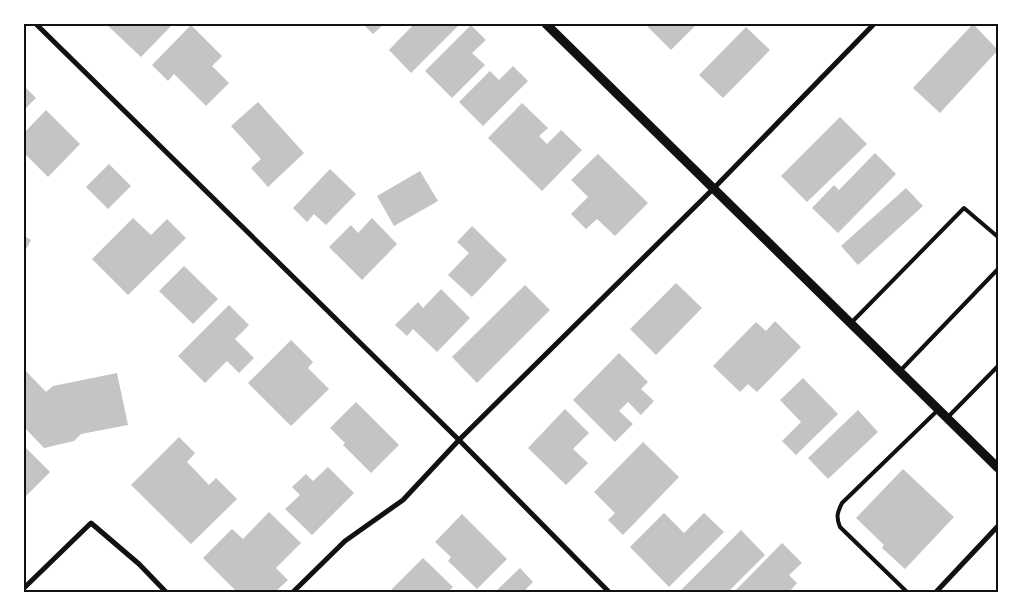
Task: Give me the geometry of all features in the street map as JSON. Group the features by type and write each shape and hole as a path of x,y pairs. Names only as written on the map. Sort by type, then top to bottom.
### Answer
{"street":[{"path":"36,24 459,440 609,592"},
{"path":"546,24 998,468"},
{"path":"293,592 344,540 403,500 459,440 714,188 874,24"},
{"path":"24,588 91,523 139,564 166,592"},
{"path":"936,592 998,526"}],"lane":[{"path":"851,323 964,208 998,237"},
{"path":"900,371 998,269"},
{"path":"947,418 998,366"},
{"path":"907,592 840,527 836,518 842,503 939,409"}],"building":[{"path":"106,24 173,24 141,57"},
{"path":"363,24 384,24 373,34"},
{"path":"414,24 460,24 411,73 389,50"},
{"path":"645,24 697,24 671,50"},
{"path":"973,24 998,50 940,113 913,88"},
{"path":"191,25 222,56 212,66 229,83 206,106 174,74 168,81 152,65"},
{"path":"471,25 486,40 472,53 485,65 452,98 425,71"},
{"path":"746,27 770,50 723,98 699,75"},
{"path":"513,66 528,81 483,126 459,102 490,71 499,80"},
{"path":"24,86 36,98 24,110"},
{"path":"258,102 304,153 268,187 251,168 261,159 231,126"},
{"path":"522,103 548,128 539,136 547,144 561,130 582,150 542,191 488,138"},
{"path":"46,110 80,144 48,177 24,153 24,133"},
{"path":"840,117 867,144 807,202 781,176"},
{"path":"875,153 896,174 838,233 812,208 834,185 839,190"},
{"path":"598,154 648,203 615,236 597,219 586,229 571,214 588,197 571,180"},
{"path":"109,164 131,186 108,209 86,187"},
{"path":"330,169 356,194 326,225 314,214 307,222 293,208"},
{"path":"420,171 438,201 394,226 377,196"},
{"path":"906,188 923,206 858,265 841,246"},
{"path":"133,218 151,235 167,219 186,238 128,295 92,259"},
{"path":"372,218 397,244 362,280 329,247 351,225 358,233"},
{"path":"472,226 507,260 472,297 448,275 469,253 457,242"},
{"path":"24,236 31,240 24,253"},
{"path":"184,266 218,299 193,324 159,291"},
{"path":"676,283 702,308 656,355 630,329"},
{"path":"525,285 550,310 477,383 452,357"},
{"path":"441,289 470,318 437,352 413,329 407,336 395,325 418,302 423,308"},
{"path":"229,305 249,325 235,339 254,358 239,373 227,361 205,383 178,356"},
{"path":"775,321 801,347 757,392 748,384 740,392 713,366 756,322 766,331"},
{"path":"291,340 313,362 308,368 329,389 291,426 248,383"},
{"path":"619,353 648,382 641,389 654,401 641,415 628,402 619,411 633,424 615,442 573,400"},
{"path":"24,369 46,392 53,386 117,373 128,425 81,434 74,441 44,448 24,427"},
{"path":"803,378 838,414 796,455 782,441 801,422 780,400"},
{"path":"356,402 399,445 371,473 343,445 345,443 330,428"},
{"path":"565,409 589,433 573,449 588,463 566,485 528,448"},
{"path":"858,410 878,432 828,479 808,458"},
{"path":"179,437 195,453 187,462 209,485 216,478 237,499 191,544 131,485"},
{"path":"643,442 679,477 623,535 608,520 615,513 594,492"},
{"path":"24,446 50,472 24,498"},
{"path":"328,467 354,493 312,535 285,509 300,495 292,487 306,474 313,481"},
{"path":"903,469 954,517 905,569 882,548 884,545 856,518"},
{"path":"269,512 301,543 276,568 288,580 275,592 237,592 203,558 232,529 243,539"},
{"path":"664,513 684,533 704,513 724,532 669,587 630,547"},
{"path":"462,514 507,559 477,589 448,561 451,557 435,542"},
{"path":"741,530 765,555 728,592 683,592 681,590"},
{"path":"782,543 802,563 789,575 797,583 789,592 734,592"},
{"path":"423,558 453,587 448,592 389,592"},
{"path":"520,568 533,582 526,589 529,592 495,592"}]}
